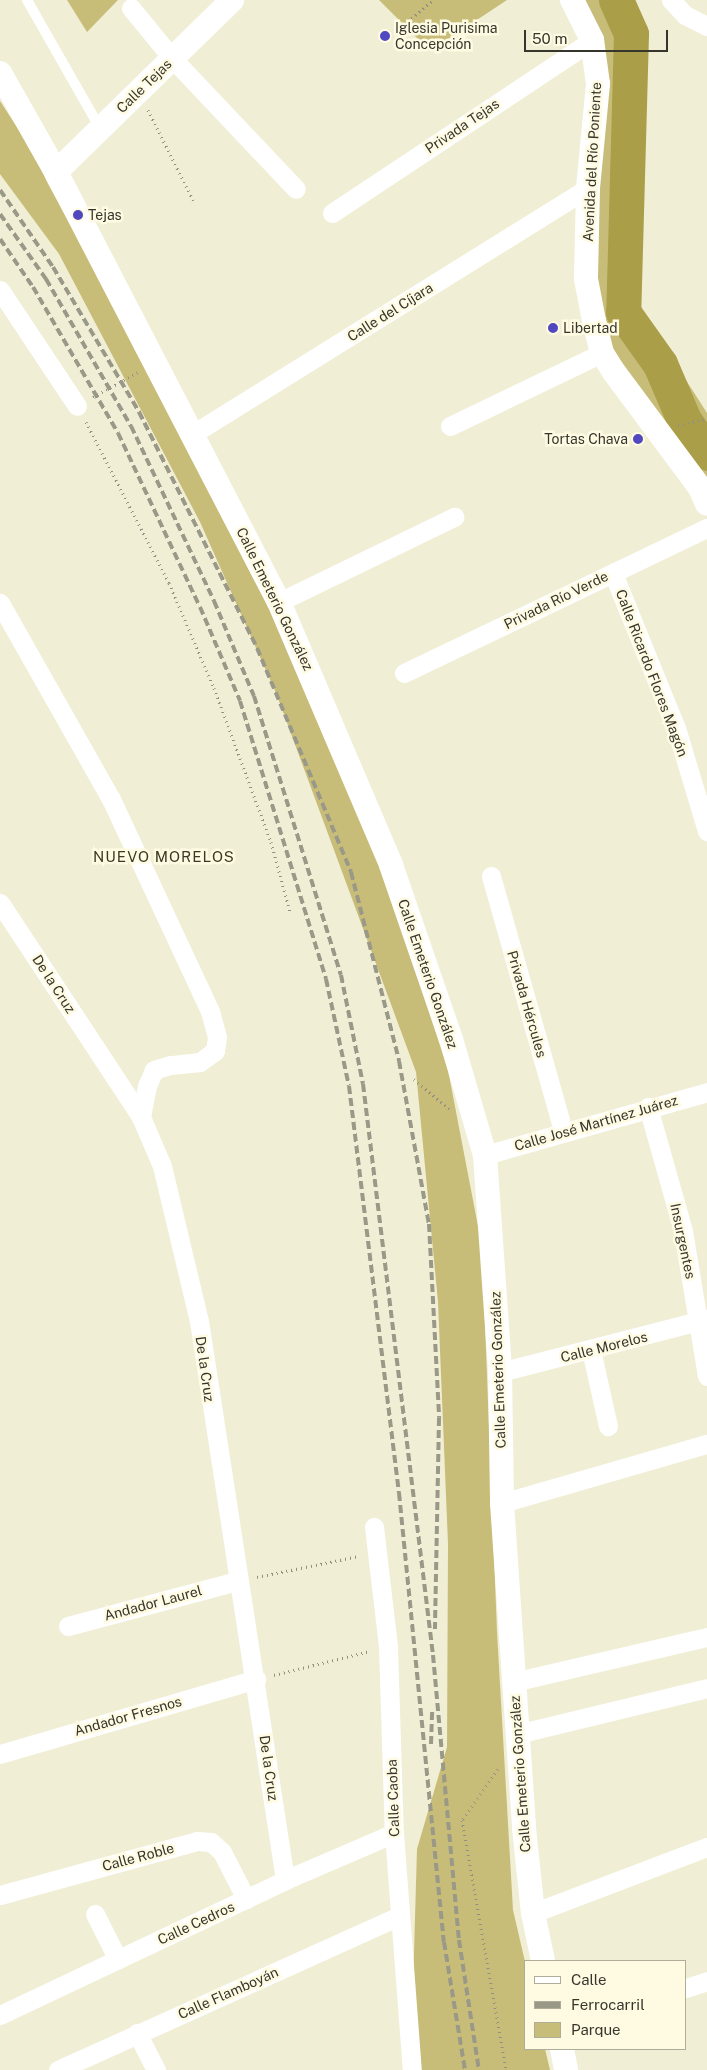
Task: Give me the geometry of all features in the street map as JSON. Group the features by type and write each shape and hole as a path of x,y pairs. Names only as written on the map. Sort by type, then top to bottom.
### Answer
{"street":[{"name":"Calle Tejas","path":"56,172 232,0"},
{"name":"Avenida del Río Poniente","path":"572,0 592,40 598,84 588,188 586,280 602,353 700,488 707,504"},
{"path":"671,0 685,15 707,26"},
{"path":"131,8 172,58 296,189"},
{"name":"Privada Tejas","path":"332,213 592,40"},
{"name":"Calle Emeterio González","path":"0,73 56,172 279,602 391,865 451,1038 485,1155 500,1372 502,1503 517,1734 533,1912 543,1960"},
{"name":"Calle del Cíjara","path":"192,435 588,188"},
{"path":"0,290 77,406"},
{"path":"450,426 602,353"},
{"path":"279,602 454,517"},
{"name":"Privada Río Verde","path":"404,673 707,528"},
{"name":"Calle Ricardo Flores Magón","path":"613,573 676,728 707,831"},
{"path":"0,603 111,799 210,1011 217,1037 215,1051 200,1062 170,1065 154,1070 147,1086 142,1117"},
{"name":"Privada Hércules","path":"491,876 563,1131"},
{"name":"De la Cruz","path":"0,903 142,1117 162,1166 199,1321 237,1581 256,1679 285,1880"},
{"name":"Calle José Martínez Juárez","path":"485,1155 563,1131 707,1092"},
{"name":"Insurgentes","path":"648,1107 683,1231 703,1320 707,1376"},
{"name":"Calle Morelos","path":"500,1372 703,1320"},
{"path":"591,1350 608,1426"},
{"path":"502,1503 707,1444"},
{"name":"Calle Caoba","path":"374,1527 388,1647 394,1834 412,2070"},
{"name":"Andador Laurel","path":"68,1626 237,1581"},
{"path":"514,1682 707,1637"},
{"name":"Andador Fresnos","path":"0,1754 256,1679"},
{"path":"517,1734 707,1688"},
{"name":"Calle Cedros","path":"0,2015 285,1880 394,1834"},
{"name":"Calle Roble","path":"0,1895 197,1841 211,1842 222,1852 246,1899"},
{"path":"533,1912 707,1846"},
{"path":"95,1914 118,1960"},
{"name":"Calle Flamboyán","path":"58,2070 399,1916"},
{"path":"687,1988 707,1981"},
{"path":"137,2033 156,2070"},
{"path":"562,2050 566,2070"}],"lane":[{"path":"27,0 100,128"}],"path":[{"path":"404,25 433,0"},
{"path":"138,91 193,200"},
{"path":"140,371 77,406 169,582 214,688 271,842 290,912"},
{"path":"698,421 707,419"},
{"path":"414,1078 454,1112 452,1103"},
{"path":"237,1581 377,1553"},
{"path":"256,1679 388,1647"},
{"path":"504,1771 503,1761 462,1820 506,2070"}],"green space":[{"path":"67,0 118,0 87,32"},
{"path":"379,0 507,0 430,51"},
{"path":"574,0 630,0 642,33 636,211 638,305 707,413 707,505 605,336 593,268 598,55"},
{"path":"0,101 37,158 47,182 208,475 328,731 385,877 448,1070 482,1247 497,1632 513,1910 525,1960 524,2050 545,2050 550,2070 418,2070 413,1986 417,1849 447,1747 448,1544 438,1302 416,1072 276,693 200,522 59,254 0,174"}],"waterway":[{"path":"616,0 631,34 623,312 660,364 684,420 707,453"}],"railway":[{"path":"0,190 53,267 139,412 257,648 351,872 399,1061 429,1224 439,1418 435,1629"},
{"path":"0,214 46,279 131,426 214,601 254,696 341,975 363,1084 433,1655 459,1940 479,2070"},
{"path":"0,239 33,287 118,433 200,607 240,701 326,979 349,1086 399,1493 444,1942 465,2070"},
{"path":"431,1744 432,1709"}],"place":[{"name":"Iglesia Purisima Concepción","path":"385,36"},
{"name":"Tejas","path":"78,215"},
{"name":"Libertad","path":"553,328"},
{"name":"Tortas Chava","path":"638,439"}],"district":[{"name":"NUEVO MORELOS","path":"164,857"}]}
